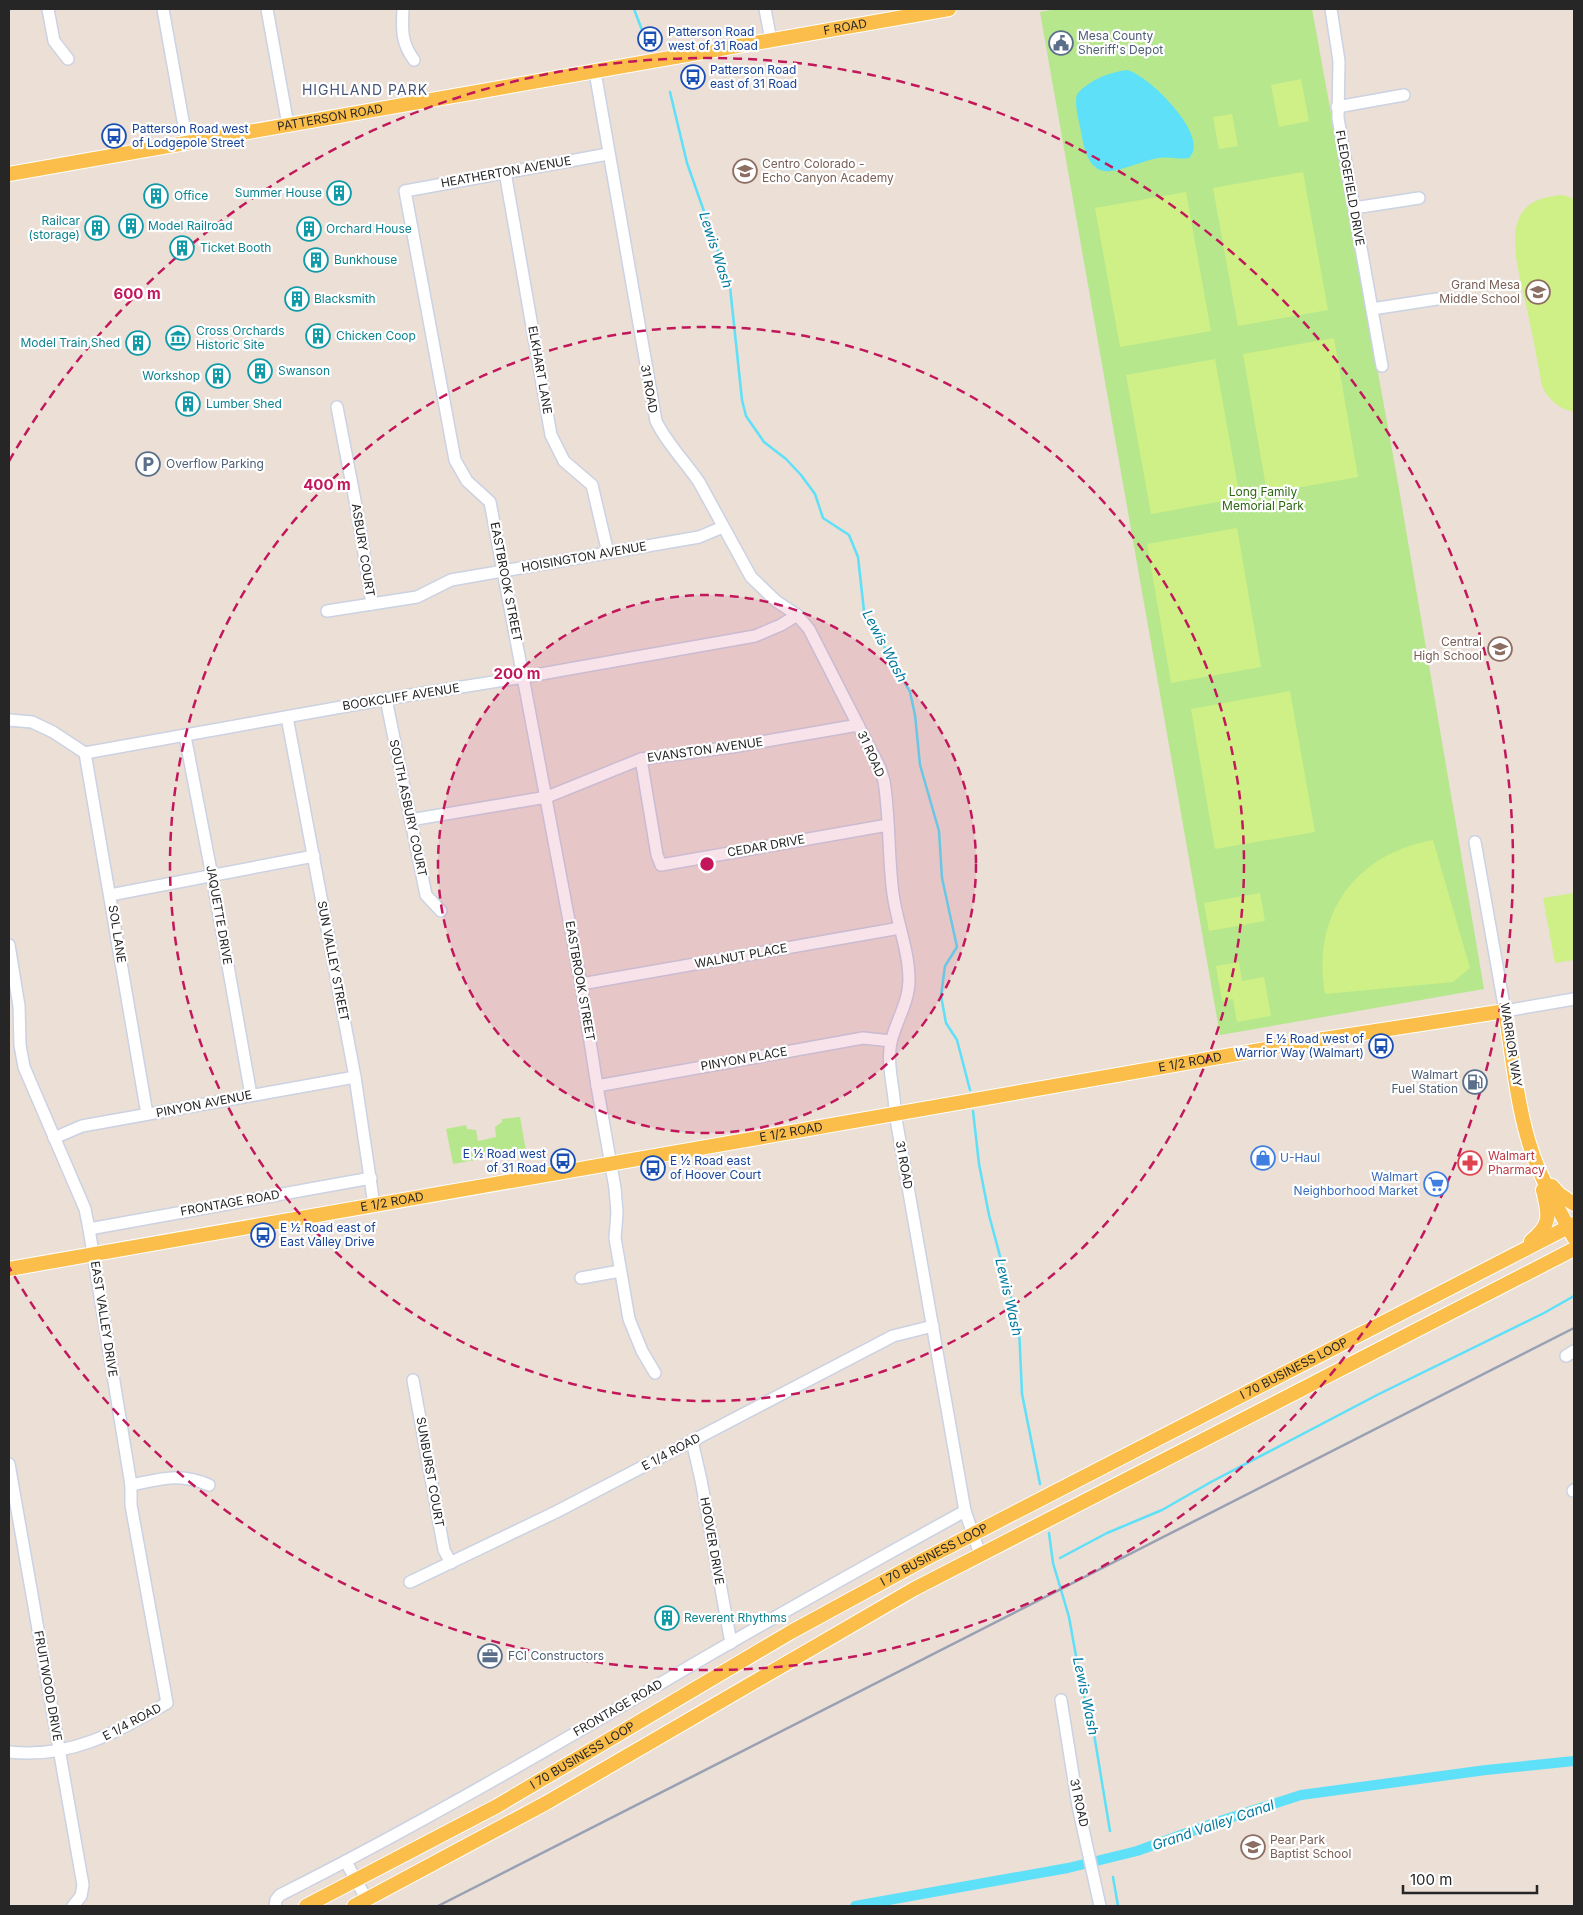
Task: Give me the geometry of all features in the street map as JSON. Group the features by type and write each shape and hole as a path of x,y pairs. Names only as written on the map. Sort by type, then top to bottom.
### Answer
{"main road":[{"name":"F ROAD","path":"771,40 949,9"},
{"name":"PATTERSON ROAD","path":"9,174 771,40"},
{"name":"E 1/2 ROAD","path":"9,1269 1312,1041 1505,1011"},
{"name":"WARRIOR WAY","path":"1505,1011 1524,1123 1538,1168 1572,1230"},
{"path":"1538,1168 1559,1194 1574,1204"},
{"path":"1484,1271 1529,1243 1545,1228 1548,1212 1538,1168"},
{"name":"I 70 BUSINESS LOOP","path":"306,1906 497,1806 791,1632 973,1534 1484,1271 1572,1230"},
{"name":"I 70 BUSINESS LOOP","path":"360,1903 546,1803 914,1589 1574,1249"}],"street":[{"path":"48,9 54,41 68,59"},
{"path":"163,9 187,143"},
{"path":"267,9 288,125"},
{"path":"403,9 402,35 406,49 414,60"},
{"path":"765,9 771,40"},
{"name":"FLEDGEFIELD DRIVE","path":"1331,9 1339,61 1337,107 1382,366"},
{"name":"31 ROAD","path":"595,72 656,421 668,442 699,482 751,577 763,591 797,615 813,636 880,768 884,780 893,896 908,964 909,980 908,996 891,1041 889,1063 895,1098 895,1113 965,1511 980,1554"},
{"path":"1337,107 1404,95"},
{"name":"HEATHERTON AVENUE","path":"405,191 608,154"},
{"name":"ELKHART LANE","path":"505,172 551,435 564,461 592,485 608,552"},
{"name":"EASTBROOK STREET","path":"405,191 455,460 467,481 490,502 581,984 610,1164 617,1213 615,1238 629,1319 642,1352 655,1373"},
{"path":"1354,208 1419,198"},
{"path":"1372,309 1437,299"},
{"name":"ASBURY COURT","path":"337,407 358,516 372,604"},
{"name":"HOISINGTON AVENUE","path":"328,611 417,597 451,580 699,537 723,527"},
{"name":"BOOKCLIFF AVENUE","path":"85,753 386,699 524,678 755,636 781,625 797,615"},
{"name":"SOUTH ASBURY COURT","path":"386,699 426,895 441,911"},
{"name":"SUN VALLEY STREET","path":"287,717 355,1077 374,1205"},
{"path":"9,720 32,722 53,732 85,753"},
{"name":"EVANSTON AVENUE","path":"410,820 547,797 641,759 732,747 858,725"},
{"name":"JAQUETTE DRIVE","path":"185,736 251,1095"},
{"name":"SOL LANE","path":"85,753 148,1114"},
{"name":"CEDAR DRIVE","path":"641,759 657,855 661,865 888,825"},
{"name":"WARRIOR WAY","path":"1475,842 1505,1011"},
{"path":"110,895 314,856"},
{"name":"WALNUT PLACE","path":"581,984 900,928"},
{"name":"EAST VALLEY DRIVE","path":"9,945 19,1006 20,1045 24,1068 84,1209 89,1229 131,1485 130,1505 168,1702"},
{"name":"E 1/2 ROAD","path":"1505,1011 1574,999"},
{"name":"PINYON PLACE","path":"596,1086 863,1038 891,1041"},
{"name":"PINYON AVENUE","path":"54,1138 82,1126 355,1077"},
{"name":"FRONTAGE ROAD","path":"89,1229 371,1178"},
{"path":"581,1278 620,1271"},
{"name":"E 1/4 ROAD","path":"410,1582 556,1512 893,1336 933,1326"},
{"name":"SUNBURST COURT","path":"413,1380 444,1550 451,1563"},
{"name":"HOOVER DRIVE","path":"692,1440 702,1480 731,1643"},
{"name":"FRUITWOOD DRIVE","path":"9,1464 83,1885 80,1896 73,1906"},
{"path":"131,1485 173,1477 194,1479 209,1486"},
{"name":"FRONTAGE ROAD","path":"275,1906 276,1900 280,1895 346,1862 520,1766 731,1643 965,1511"},
{"name":"31 ROAD","path":"1061,1700 1078,1806 1088,1844 1100,1906"},
{"name":"E 1/4 ROAD","path":"9,1752 35,1753 99,1740 121,1730 168,1702"},
{"path":"346,1862 356,1881 360,1903"}],"green space":[{"name":"Long Family Memorial Park","path":"1057,9 1312,9 1398,483 1484,989 1220,1035 1040,12"},
{"path":"1301,79 1309,121 1279,127 1271,85"},
{"path":"1232,114 1238,146 1219,149 1213,117"},
{"path":"1303,172 1328,310 1238,326 1213,188"},
{"path":"1186,192 1211,331 1120,347 1095,208"},
{"path":"1563,195 1574,199 1574,412 1564,409 1555,403 1542,386 1517,265 1515,238 1516,226 1520,216 1528,206 1538,200"},
{"path":"1334,338 1358,477 1267,493 1243,354"},
{"path":"1215,359 1240,498 1151,514 1126,375"},
{"path":"1237,528 1261,667 1171,683 1147,544"},
{"path":"1290,691 1315,832 1215,849 1191,709"},
{"path":"1433,840 1470,968 1453,982 1325,994 1322,966 1325,939 1332,915 1344,893 1360,874 1381,859 1405,847"},
{"path":"1260,893 1265,921 1209,931 1204,903"},
{"path":"1574,893 1574,960 1555,963 1543,898"},
{"path":"1239,962 1242,981 1264,977 1271,1016 1237,1022 1233,999 1222,1001 1216,966"},
{"path":"520,1117 526,1151 453,1164 446,1129 466,1125 467,1129 476,1130 478,1141 496,1137 495,1127 502,1122 502,1119"}],"water":[{"path":"1127,70 1137,74 1149,83 1175,108 1192,137 1194,149 1189,158 1158,158 1118,170 1108,171 1099,169 1091,163 1085,151 1076,108 1077,94 1087,85 1100,78"}],"waterway":[{"name":"Lewis Wash","path":"634,9 642,30"},
{"name":"Lewis Wash","path":"670,92 687,163 719,254 723,259 730,287 742,400 746,416 764,442 786,459 801,475 815,494 823,518 849,535 858,557 864,611 910,692 915,715 920,765 939,831 942,878 957,947 945,966 941,996 946,1023 957,1040 970,1090"},
{"name":"Lewis Wash","path":"973,1111 979,1164 989,1215 1019,1327 1022,1394 1040,1484"},
{"path":"1060,1558 1107,1533 1162,1510 1211,1482 1377,1395 1544,1313 1574,1296"},
{"name":"Lewis Wash","path":"1049,1533 1053,1563 1069,1617 1081,1684 1094,1734 1110,1831"},
{"name":"Grand Valley Canal","path":"855,1906 1068,1868 1137,1851 1217,1822 1301,1795 1486,1770 1574,1761"},
{"name":"Lewis Wash","path":"1113,1877 1118,1906"}],"railway":[{"path":"438,1906 1574,1328"}],"place":[{"name":"Patterson Road west of 31 Road","path":"650,39"},
{"name":"Mesa County Sheriff's Depot","path":"1061,43"},
{"name":"Patterson Road east of 31 Road","path":"693,77"},
{"name":"Patterson Road west of Lodgepole Street","path":"114,136"},
{"name":"Centro Colorado - Echo Canyon Academy","path":"745,171"},
{"name":"Summer House","path":"339,193"},
{"name":"Office","path":"156,196"},
{"name":"Model Railroad","path":"131,226"},
{"name":"Railcar (storage)","path":"97,228"},
{"name":"Orchard House","path":"309,229"},
{"name":"Ticket Booth","path":"182,248"},
{"name":"Bunkhouse","path":"316,260"},
{"name":"Grand Mesa Middle School","path":"1538,292"},
{"name":"Blacksmith","path":"297,299"},
{"name":"Chicken Coop","path":"318,336"},
{"name":"Cross Orchards Historic Site","path":"178,338"},
{"name":"Model Train Shed","path":"138,343"},
{"name":"Swanson","path":"260,371"},
{"name":"Workshop","path":"218,376"},
{"name":"Lumber Shed","path":"188,404"},
{"name":"Overflow Parking","path":"148,464"},
{"name":"Central High School","path":"1500,649"},
{"name":"E ½ Road west of Warrior Way (Walmart)","path":"1381,1046"},
{"name":"Walmart Fuel Station","path":"1475,1082"},
{"name":"U-Haul","path":"1263,1158"},
{"name":"E ½ Road west of 31 Road","path":"563,1161"},
{"name":"Walmart Pharmacy","path":"1470,1163"},
{"name":"E ½ Road east of Hoover Court","path":"653,1168"},
{"name":"Walmart Neighborhood Market","path":"1436,1184"},
{"name":"E ½ Road east of East Valley Drive","path":"263,1235"},
{"name":"Reverent Rhythms","path":"667,1618"},
{"name":"FCI Constructors","path":"490,1656"},
{"name":"Pear Park Baptist School","path":"1253,1847"}],"district":[{"name":"HIGHLAND PARK","path":"365,90"}]}
